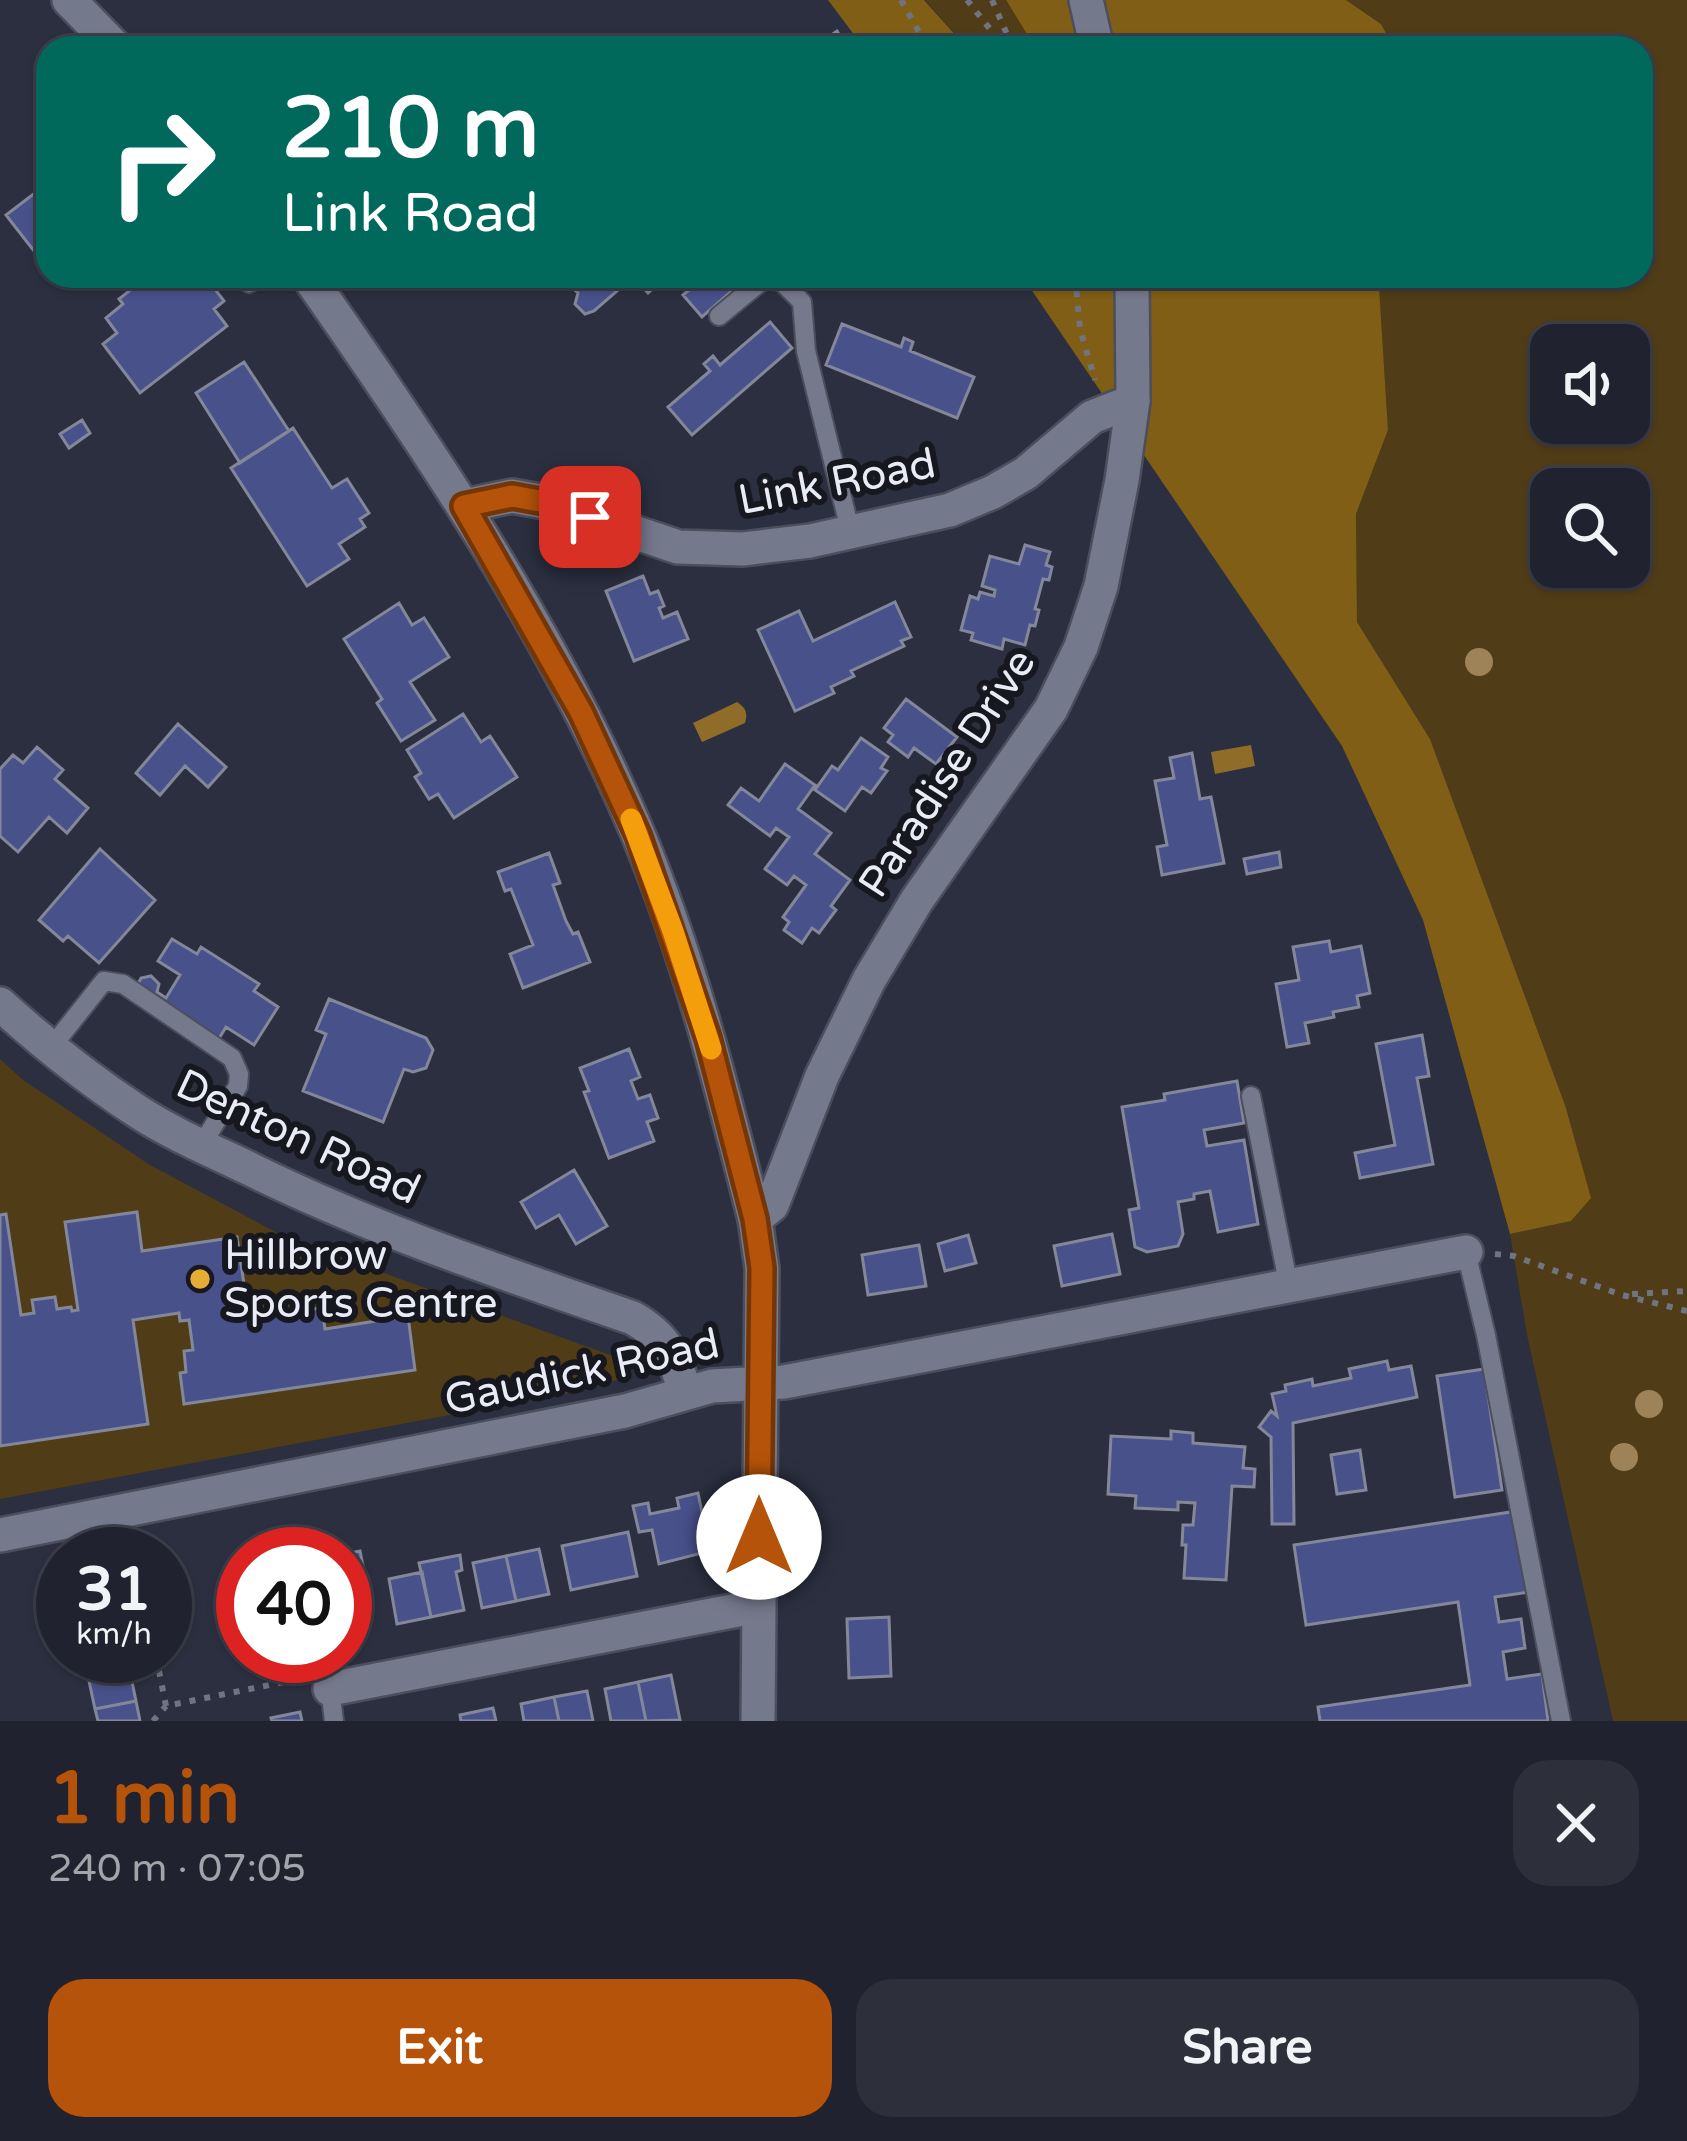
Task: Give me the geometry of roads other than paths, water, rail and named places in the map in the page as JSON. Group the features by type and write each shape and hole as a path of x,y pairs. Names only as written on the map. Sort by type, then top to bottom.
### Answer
{"street":[{"path":"69,0 104,36"},
{"path":"1086,0 1094,36"},
{"path":"316,288 464,506 581,712 638,835 708,1038 755,1219 762,1268 758,1721"},
{"name":"Paradise Drive","path":"755,1219 772,1205 822,1076 868,980 917,899 1051,709 1081,647 1101,586 1122,480 1118,407 1131,288"},
{"name":"Link Road","path":"464,506 512,496 529,499 678,547 743,549 851,534 950,510 993,492 1027,473 1092,417 1118,407"},
{"name":"Denton Road","path":"0,1004 50,1049 140,1113 201,1145 326,1206 633,1318 664,1342 685,1392"},
{"name":"Gaudick Road","path":"0,1534 625,1411 712,1386 784,1382 1466,1252"},
{"path":"332,1705 758,1606"}],"lane":[{"path":"719,316 752,288"},
{"path":"789,288 802,302 806,351 851,534"},
{"path":"50,1049 104,981 122,984 232,1058 238,1086 201,1145"},
{"path":"1251,1096 1289,1287"},
{"path":"1466,1252 1562,1721"}],"place":[{"name":"Hillbrow Sports Centre","path":"200,1279"}]}
